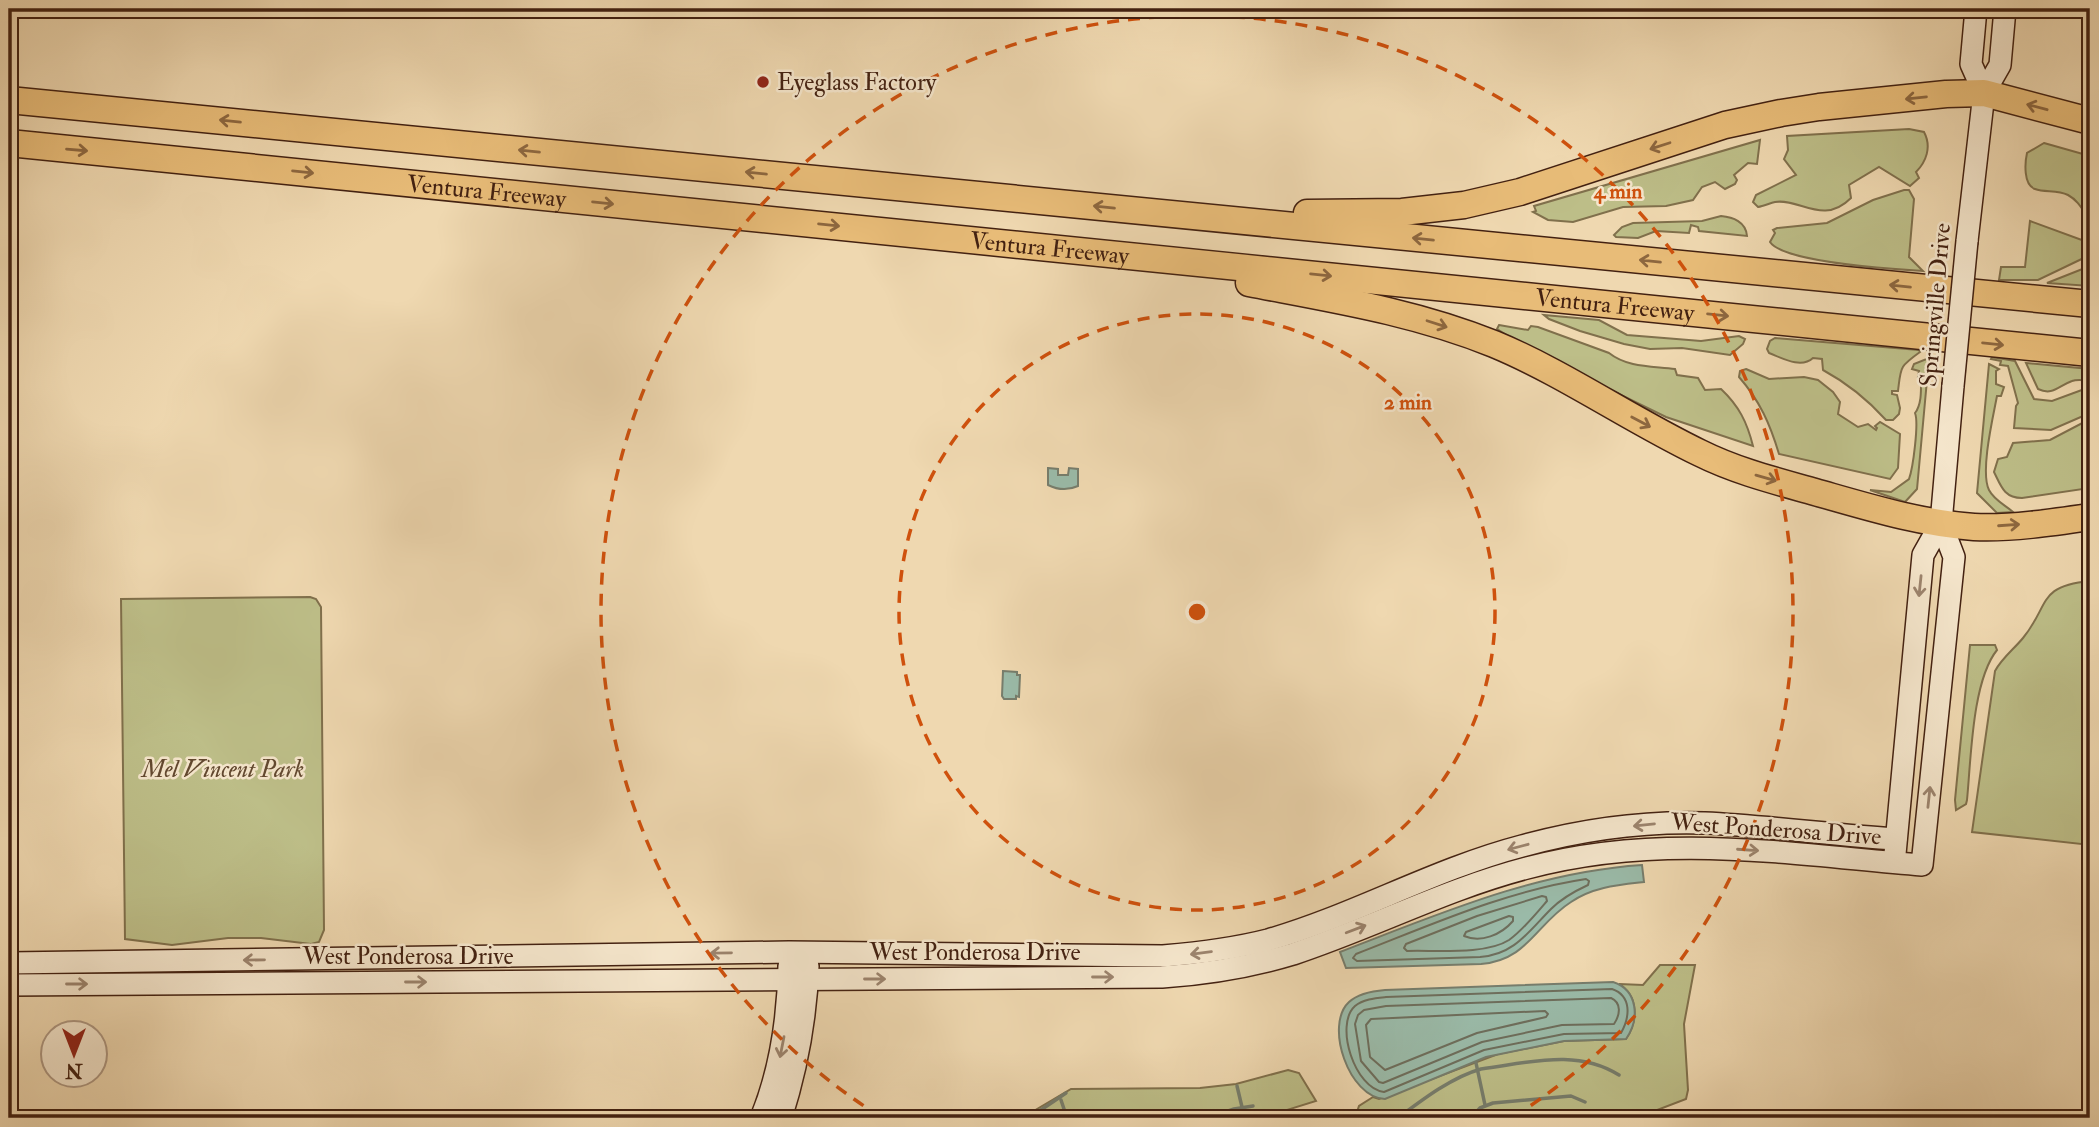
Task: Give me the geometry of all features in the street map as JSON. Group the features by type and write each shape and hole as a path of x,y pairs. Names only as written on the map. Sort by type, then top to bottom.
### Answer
{"highway":[{"path":"9,81 65,91 131,112"},
{"path":"1172,214 1402,212 1464,205 1520,192 1725,125 1781,113 1946,94 1984,93 2090,121"},
{"name":"Ventura Freeway","path":"9,100 2090,304"},
{"name":"Ventura Freeway","path":"9,143 2090,353"},
{"path":"1156,258 1201,275 1367,305 1407,314 1452,329 1496,345 1530,362 1702,455 1758,476 1907,518 1979,527 2090,517"}],"main road":[{"name":"Springville Drive","path":"1976,9 1971,64 1984,93"},
{"name":"Springville Drive","path":"1894,863 1923,555 1941,523 1967,241 1984,93 2000,65 2005,9"},
{"name":"Springville Drive","path":"1922,865 1954,557 1941,523"},
{"name":"West Ponderosa Drive","path":"9,985 1163,977 1218,971 1490,855 1584,833 1660,824 1704,823 1896,839"},
{"path":"1584,833 1588,855"},
{"name":"West Ponderosa Drive","path":"9,963 799,952 1163,956 1279,947 1527,867 1624,850 1694,847 1922,865"},
{"path":"781,1118 798,1055 799,952"},
{"path":"761,1118 773,1085 798,979"}],"green space":[{"path":"1909,129 1924,132 1928,143 1923,164 1916,172 1919,178 1910,186 1879,167 1849,185 1851,198 1831,210 1821,211 1784,202 1758,207 1753,202 1756,195 1796,175 1784,159 1788,150 1787,136"},
{"path":"1760,140 1757,164 1748,163 1734,175 1737,180 1735,184 1725,189 1715,182 1702,187 1693,200 1666,206 1623,207 1573,222 1548,220 1533,212 1536,211 1534,206"},
{"path":"2044,143 2090,156 2090,220 2072,197 2060,192 2035,189 2028,183 2027,153"},
{"path":"1909,190 1914,199 1909,257 1923,271 1817,260 1779,249 1770,242 1775,233 1773,230 1777,228 1827,223 1873,200"},
{"path":"1721,216 1738,221 1747,236 1699,231 1698,227 1691,225 1689,233 1656,231 1638,238 1614,235 1622,227 1633,223 1702,221"},
{"path":"2030,221 2090,243 2090,255 2038,280 1999,280 2001,267 2025,267"},
{"path":"2090,266 2090,286 2047,283"},
{"path":"1544,315 1599,320 1627,335 1701,341 1739,336 1745,339 1730,355 1682,348 1650,349 1580,331"},
{"path":"1499,325 1528,330 1531,326 1538,327 1624,361 1641,366 1675,369 1677,375 1698,378 1705,390 1721,389 1733,402 1745,422 1753,446 1666,417 1537,354 1497,329"},
{"path":"1775,338 1920,352 1901,372 1898,391 1892,391 1892,394 1897,395 1899,414 1893,420 1886,420 1857,392 1823,370 1822,359 1813,358 1797,363 1769,353 1767,349 1770,341"},
{"path":"1929,358 1917,489 1905,502 1870,490 1891,492 1909,479 1915,446 1915,413 1921,392 1919,371 1912,369 1914,364"},
{"path":"1991,359 2015,361 2034,399 2052,401 2090,387 2090,413 2051,430 2014,428 2018,403 2008,366 2000,365 2001,361"},
{"path":"2026,363 2090,369 2090,381 2074,380 2052,391 2043,391 2038,389"},
{"path":"1989,364 1999,369 1996,371 1996,384 2004,387 2001,396 1997,396 1990,430 1987,482 1994,497 2013,512 1997,513 1977,493"},
{"path":"1746,369 1769,379 1804,377 1818,380 1833,392 1840,402 1838,414 1858,427 1868,424 1876,430 1875,426 1880,422 1900,434 1898,468 1890,479 1779,454 1764,413 1739,377 1740,371"},
{"path":"2090,419 2090,488 2022,498 2011,496 2004,490 1994,472 1998,459 2007,457 2013,443 2050,440"},
{"path":"2090,581 2090,845 1972,832 1995,671 2023,638 2053,593 2061,587"},
{"name":"Mel Vincent Park","path":"121,599 316,599 321,607 324,930 319,942 311,944 261,938 228,938 172,945 125,939"},
{"path":"1970,645 1995,645 1997,650 1982,681 1966,804 1956,810 1955,800"},
{"path":"1660,965 1695,965 1684,1024 1688,1090 1686,1099 1652,1112 1621,1118 1362,1118 1357,1112 1359,1106 1373,1097 1379,1099 1498,1054 1564,1041 1626,1039 1633,1024 1634,1009 1630,995 1619,984 1643,985"},
{"path":"1288,1070 1299,1073 1316,1101 1261,1118 1022,1118 1071,1089 1200,1088 1236,1084"}],"water":[{"path":"1048,468 1058,469 1058,475 1068,475 1069,468 1078,469 1078,486 1063,489 1048,485"},
{"path":"1003,671 1017,672 1017,675 1020,675 1019,697 1016,696 1016,699 1004,699 1002,696"},
{"path":"1642,865 1644,882 1606,888 1579,897 1559,911 1521,948 1497,961 1481,964 1346,968 1340,952 1451,910 1526,886 1602,869"},
{"path":"1613,982 1628,991 1634,1006 1633,1023 1626,1039 1564,1041 1486,1057 1385,1099 1372,1095 1361,1087 1344,1059 1339,1027 1342,1013 1353,999 1371,992"}],"waterway":[{"path":"1398,1118 1448,1083 1481,1069 1534,1061 1569,1060 1603,1067 1619,1075"},
{"path":"1476,1063 1485,1105"},
{"path":"1237,1086 1242,1107"},
{"path":"1029,1118 1066,1093"},
{"path":"1471,1118 1480,1108 1493,1103 1571,1096 1585,1102"},
{"path":"1061,1100 1067,1118"},
{"path":"1208,1118 1253,1106"}],"place":[{"name":"Eyeglass Factory","path":"763,82"}]}
